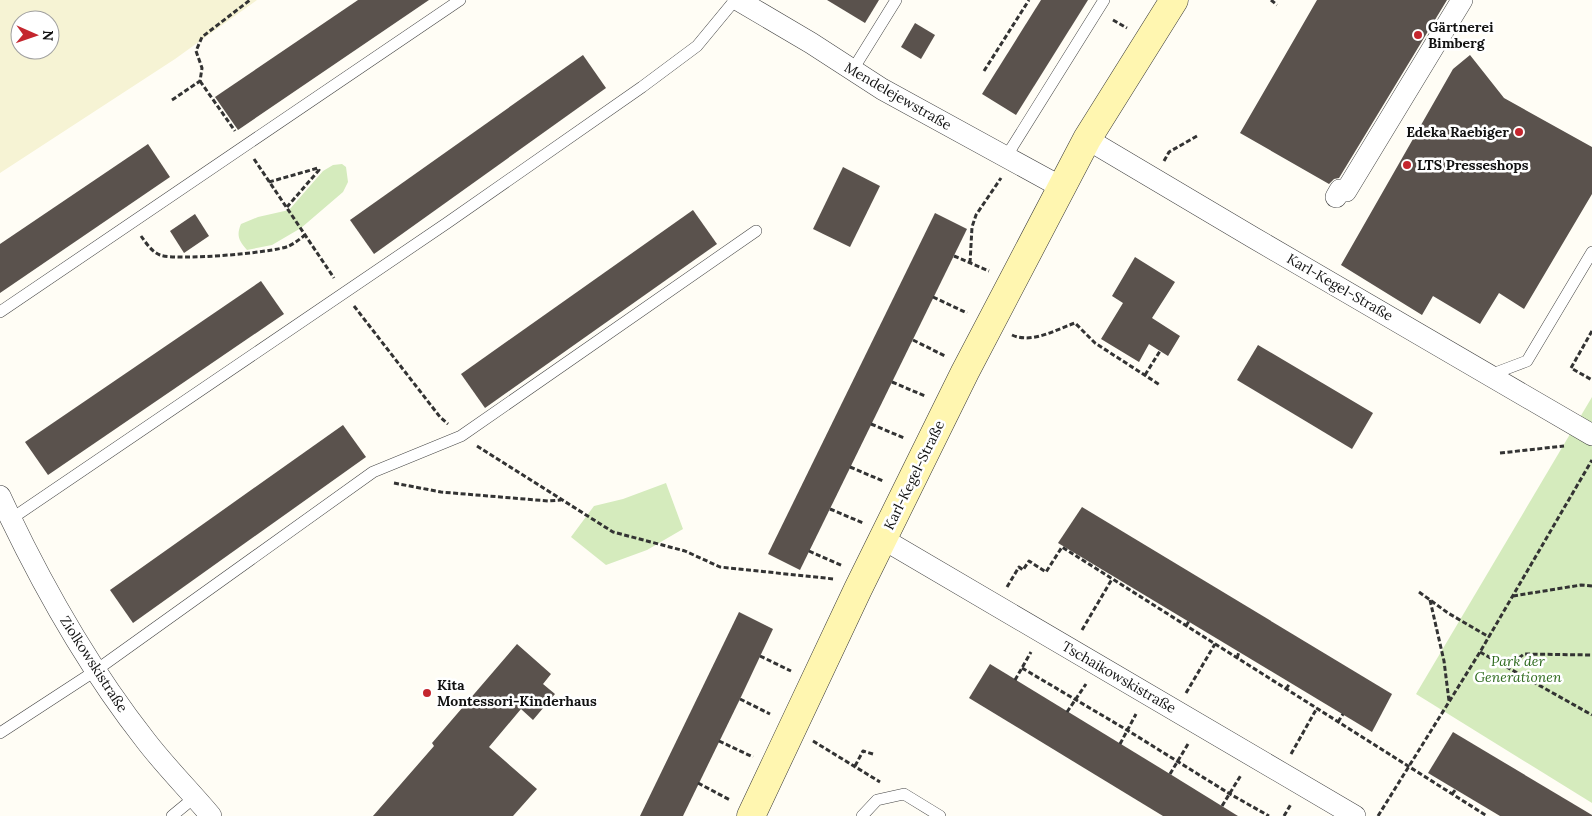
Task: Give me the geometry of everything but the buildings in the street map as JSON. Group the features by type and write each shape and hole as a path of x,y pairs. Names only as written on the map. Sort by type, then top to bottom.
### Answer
{"street":[{"name":"Mendelejewstraße","path":"736,0 811,43 882,90 1062,186"},
{"name":"Karl-Kegel-Straße","path":"742,808 858,589 874,531 964,372 1088,139 1174,0"},
{"path":"1336,197 1340,190 1346,191 1462,0"},
{"name":"Karl-Kegel-Straße","path":"1088,139 1592,435"},
{"name":"Ziolkowskistraße","path":"0,496 46,588 95,670 146,742 211,816"},
{"name":"Tschaikowskistraße","path":"874,531 1355,816"}],"lane":[{"path":"0,312 460,0"},
{"path":"11,519 344,293 601,115 697,46 736,0"},
{"path":"852,70 896,0"},
{"path":"1010,159 1104,0"},
{"path":"0,733 95,670 367,477 412,455 461,436 756,231"},
{"path":"1490,375 1527,361 1592,252"},
{"path":"862,816 877,800 904,794 940,816"},
{"path":"172,816 195,797"}],"path":[{"path":"250,0 202,37 196,51 202,68 200,81 344,293 440,418 461,436 613,532 685,551 720,566 837,579"},
{"path":"984,71 1029,0"},
{"path":"1271,0 1277,4"},
{"path":"172,100 200,81"},
{"path":"1154,178 1169,152 1196,136"},
{"path":"970,263 972,227 976,215 1010,159"},
{"path":"269,182 318,168 319,170 287,207"},
{"path":"132,223 148,246 158,255 176,258 270,250 288,246 305,236"},
{"path":"954,256 990,271"},
{"path":"933,297 967,314"},
{"path":"1009,334 1021,339 1031,339 1075,323 1095,343 1160,385"},
{"path":"1592,331 1571,368 1592,380"},
{"path":"912,340 945,356"},
{"path":"1145,375 1160,351"},
{"path":"892,382 925,396"},
{"path":"872,424 904,438"},
{"path":"1500,454 1568,445"},
{"path":"1378,816 1480,652 1592,460"},
{"path":"850,467 883,482"},
{"path":"367,477 441,492 548,501 562,500"},
{"path":"830,509 874,531"},
{"path":"996,604 1019,567 1023,570 1029,561 1046,572 1062,547 1112,579 1135,591 1236,658 1487,816"},
{"path":"809,551 844,566"},
{"path":"1071,649 1112,579"},
{"path":"1513,596 1581,585 1592,586"},
{"path":"1418,592 1489,637"},
{"path":"1430,600 1444,661 1449,701"},
{"path":"1186,626 1189,621"},
{"path":"1016,680 1042,632"},
{"path":"1176,710 1215,644"},
{"path":"1236,658 1240,652"},
{"path":"1480,652 1592,715"},
{"path":"1507,667 1524,654 1592,655"},
{"path":"760,656 794,672"},
{"path":"1068,712 1098,665"},
{"path":"1022,668 1269,816"},
{"path":"1286,689 1290,683"},
{"path":"1120,744 1147,693"},
{"path":"740,699 773,716"},
{"path":"1281,772 1316,708"},
{"path":"1338,722 1343,714"},
{"path":"1170,774 1200,724"},
{"path":"719,741 753,757"},
{"path":"812,741 882,783"},
{"path":"855,766 863,750 872,754"},
{"path":"1222,806 1254,756"},
{"path":"698,783 742,808"},
{"path":"1452,794 1456,789"}],"shaded area":[{"path":"0,0 257,0 175,59 0,173"}],"green space":[{"path":"342,164 346,167 348,182 343,192 301,228 272,245 247,250 239,238 241,224 258,217 289,210 323,171 333,165"},
{"name":"Park der Generationen","path":"1592,397 1592,803 1416,694"},
{"path":"666,483 683,529 647,550 606,565 571,537 594,506 623,499"}],"place":[{"name":"Gärtnerei Bimberg","path":"1418,35"},
{"name":"Edeka Raebiger","path":"1519,132"},
{"name":"LTS Presseshops","path":"1407,165"},
{"name":"Kita Montessori-Kinderhaus","path":"427,693"}]}
